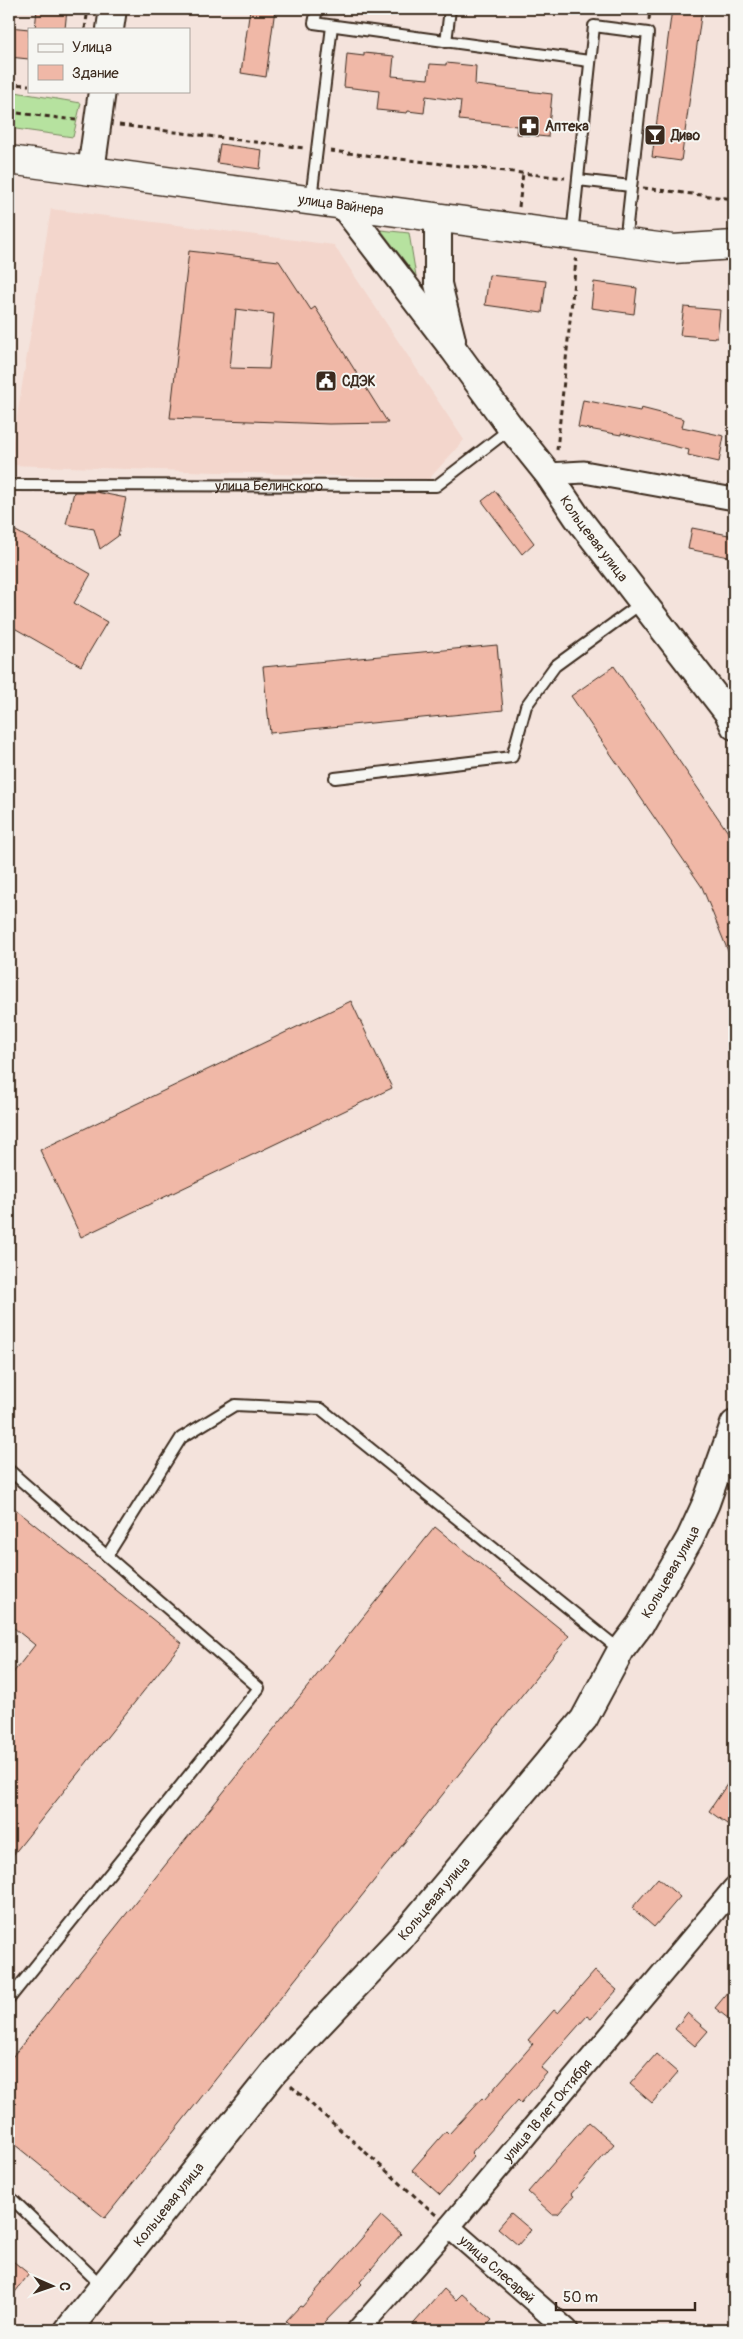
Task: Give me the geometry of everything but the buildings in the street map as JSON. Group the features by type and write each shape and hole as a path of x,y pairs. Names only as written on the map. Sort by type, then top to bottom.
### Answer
{"main road":[{"name":"улица Вайнера","path":"9,160 516,228 569,247 625,243 673,249 734,245"}],"street":[{"path":"110,28 113,9"},
{"path":"91,171 102,92"},
{"name":"Кольцевая улица","path":"342,204 728,713 734,726"},
{"name":"Кольцевая улица","path":"438,218 438,284 454,350"},
{"name":"улица Вайнера","path":"673,249 734,259"},
{"path":"548,474 584,472 734,499"},
{"name":"Кольцевая улица","path":"68,2330 275,2072 400,1939 584,1719 621,1650 640,1625 690,1538 706,1503 734,1424"},
{"name":"улица 18 лет Октября","path":"358,2330 449,2228 734,1888"},
{"name":"улица Слесарей","path":"449,2228 567,2330"}],"lane":[{"path":"316,9 314,23 589,61"},
{"path":"446,42 450,9"},
{"path":"310,200 332,26"},
{"path":"569,247 594,26 648,33 625,243"},
{"path":"578,180 631,186"},
{"name":"улица Белинского","path":"9,485 436,486 511,428"},
{"path":"335,778 512,757 526,706 555,666 644,602"},
{"path":"107,1556 181,1438 236,1405 321,1409 621,1650"},
{"path":"9,1470 259,1688 9,1999"},
{"path":"9,2196 103,2287"}],"path":[{"path":"85,28 88,9"},
{"path":"9,84 28,85"},
{"path":"9,112 578,180"},
{"path":"516,228 523,173"},
{"path":"631,186 734,199"},
{"path":"548,474 559,446 576,260 569,247"},
{"path":"275,2072 449,2228"}],"shaded area":[{"path":"51,209 334,245 464,440 429,479 9,465"}],"green space":[{"path":"9,91 81,103 73,137 9,128"},
{"path":"381,230 409,233 416,276"}],"place":[{"name":"Аптека","path":"529,126"},
{"name":"Диво","path":"655,135"},
{"name":"СДЭК","path":"326,381"}]}
